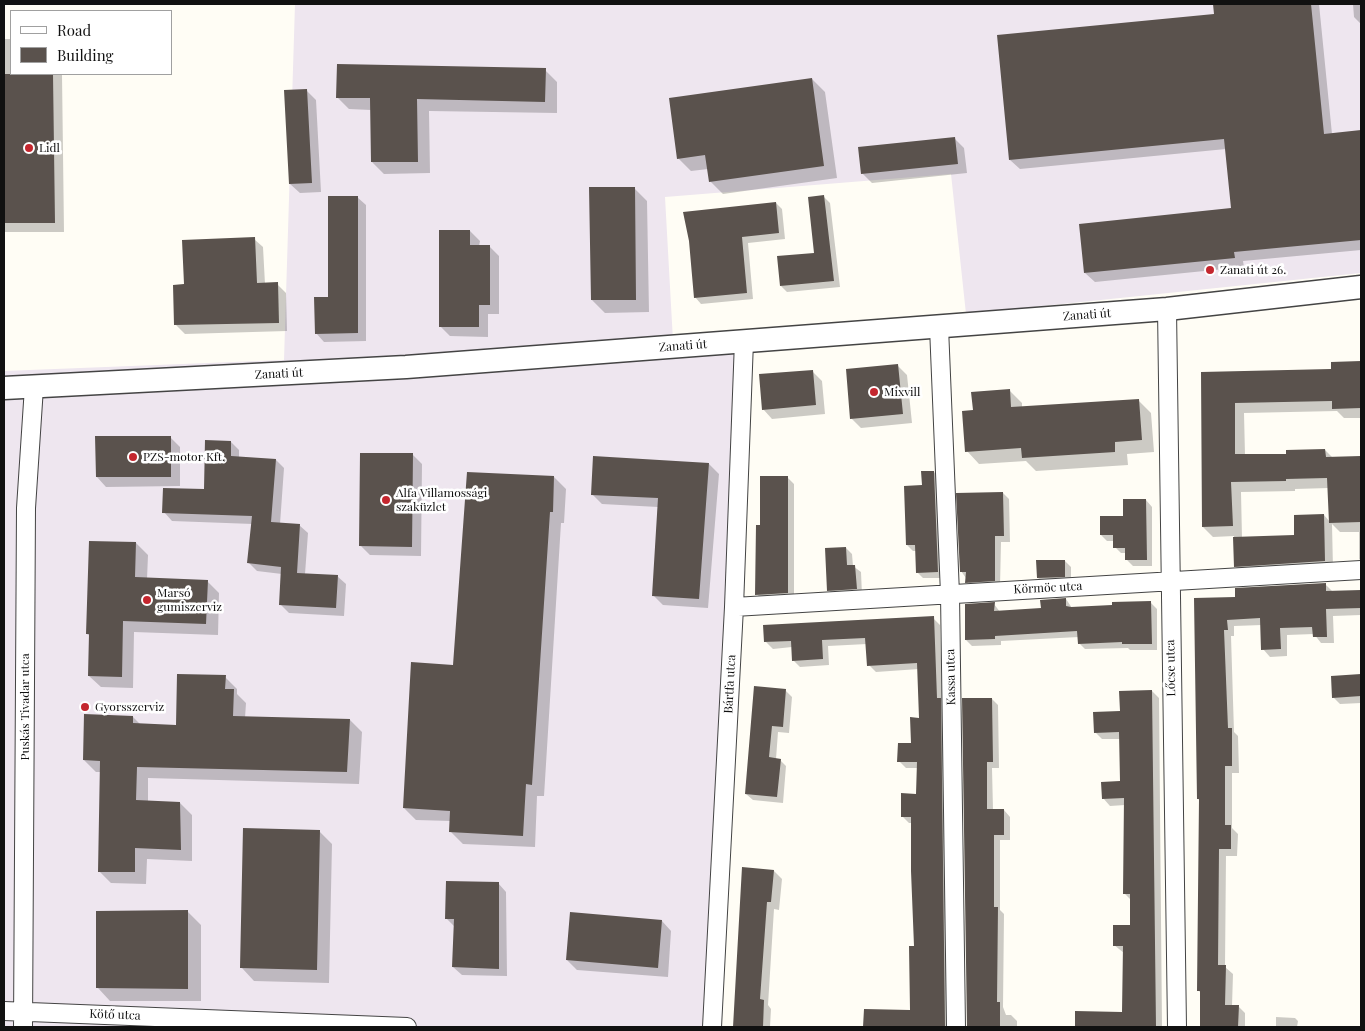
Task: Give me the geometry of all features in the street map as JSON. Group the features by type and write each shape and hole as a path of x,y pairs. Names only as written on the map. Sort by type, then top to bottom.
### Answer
{"street":[{"name":"Zanati út","path":"4,388 406,367 1167,309 1361,287"},
{"name":"Lőcse utca","path":"1167,309 1177,1027"},
{"name":"Kassa utca","path":"939,327 950,594 956,1027"},
{"name":"Bártfa utca","path":"712,1027 734,607 744,341"},
{"name":"Puskás Tivadar utca","path":"24,1019 26,508 34,387"},
{"name":"Körmöc utca","path":"734,607 1361,570"},
{"name":"Kötő utca","path":"4,1011 24,1019 407,1027"}],"shaded area":[{"path":"295,4 1361,4 1361,273 966,314 951,174 665,197 673,341 738,338 709,1027 4,1027 4,371 284,360"}],"building":[{"path":"1213,4 1311,4 1324,134 1361,130 1361,240 1234,252 1235,258 1084,273 1079,224 1231,208 1224,139 1009,160 997,35 1214,14"},
{"path":"337,64 546,68 545,102 417,99 418,162 371,162 370,98 336,98"},
{"name":"Lidl","path":"4,74 53,75 55,223 4,223"},
{"path":"812,78 824,166 709,182 705,155 677,159 669,98"},
{"path":"307,89 312,183 289,184 284,90"},
{"path":"955,137 958,164 861,174 858,147"},
{"path":"589,187 635,187 636,300 591,300"},
{"path":"824,195 834,281 780,286 777,256 814,253 808,197"},
{"path":"328,196 358,196 358,333 315,334 314,297 328,297"},
{"path":"776,202 779,233 742,237 747,293 694,298 689,241 683,212"},
{"path":"439,230 470,230 470,245 490,245 490,305 479,305 479,327 439,327"},
{"path":"255,237 257,283 278,282 279,323 174,325 173,285 184,284 182,240"},
{"path":"1361,361 1361,408 1332,409 1332,401 1235,403 1235,454 1286,454 1286,450 1325,449 1326,457 1361,456 1361,522 1329,523 1327,478 1286,479 1286,481 1231,482 1233,526 1202,527 1201,372 1331,369 1331,362"},
{"name":"Mixvill","path":"898,364 903,414 850,419 846,369"},
{"path":"813,370 816,405 762,410 759,374"},
{"path":"1010,389 1011,407 1139,399 1142,440 1115,442 1115,452 1022,458 1021,448 965,452 962,411 973,410 971,392"},
{"name":"PZS-motor Kft.","path":"95,436 171,436 171,477 96,477"},
{"path":"205,440 231,441 231,456 276,459 271,522 300,524 297,573 338,575 336,608 279,605 281,567 247,563 252,516 162,513 163,488 204,489"},
{"name":"Alfa Villamossági szaküzlet","path":"360,453 413,453 412,547 359,546"},
{"path":"593,456 709,463 699,599 652,596 658,498 591,495"},
{"path":"921,471 934,471 938,572 916,573 915,545 906,545 904,486 922,485"},
{"path":"467,472 554,476 553,512 550,512 532,785 526,784 523,836 449,832 450,811 403,808 411,662 453,665"},
{"path":"760,476 788,476 788,593 755,595 756,525 760,525"},
{"path":"1003,492 1004,536 995,536 995,581 965,583 966,572 960,572 956,493"},
{"path":"1123,499 1146,499 1147,560 1125,560 1125,548 1113,548 1113,535 1100,535 1100,516 1123,516"},
{"path":"1324,514 1325,561 1234,567 1233,537 1294,535 1294,515"},
{"name":"Marsó gumiszerviz","path":"89,541 136,542 135,577 208,580 206,624 123,621 122,677 88,676 89,634 86,634"},
{"path":"846,547 847,565 855,565 857,589 827,591 825,548"},
{"path":"1036,560 1065,560 1065,577 1037,578"},
{"path":"1326,583 1326,591 1361,590 1361,608 1326,609 1327,637 1313,637 1312,627 1280,628 1281,649 1261,650 1260,618 1227,620 1228,630 1224,630 1228,728 1232,728 1232,766 1225,766 1225,825 1231,825 1231,849 1219,849 1218,965 1226,965 1225,1005 1239,1005 1238,1027 1200,1027 1200,991 1197,991 1199,799 1197,799 1194,598 1235,597 1235,588"},
{"path":"1066,598 1066,606 1071,607 1112,605 1112,602 1151,601 1152,644 1122,644 1122,642 1078,644 1077,631 995,636 995,639 965,640 965,604 995,602 994,611 1041,608 1040,600"},
{"path":"934,616 937,698 941,698 945,1027 863,1027 864,1009 910,1010 909,946 914,946 911,817 901,817 901,793 916,794 917,762 897,762 898,743 911,743 910,717 919,718 917,663 867,666 865,638 822,640 823,659 792,661 791,641 764,642 763,625"},
{"path":"177,674 226,675 225,689 234,689 233,716 350,719 347,772 137,767 136,800 180,802 181,850 135,848 135,872 98,872 100,761 83,760 84,714 133,716 133,723 176,725"},
{"path":"1361,674 1361,696 1332,698 1331,676"},
{"path":"754,686 786,689 783,727 772,726 769,757 781,759 777,797 745,794"},
{"path":"1152,690 1156,1027 1075,1027 1075,1011 1122,1012 1123,946 1113,946 1113,925 1130,925 1130,894 1123,894 1124,798 1102,799 1101,782 1120,781 1119,732 1094,733 1093,712 1120,711 1119,691"},
{"path":"962,698 992,698 993,762 987,762 987,809 1004,809 1004,835 994,835 994,907 998,907 997,1002 1000,1002 1000,1027 967,1027"},
{"path":"243,828 320,830 317,970 240,968"},
{"path":"742,867 774,870 771,902 767,902 760,999 764,1000 763,1027 733,1027"},
{"path":"446,881 499,882 499,969 452,967 454,919 445,919"},
{"path":"188,910 188,989 96,988 96,911"},
{"path":"570,912 662,920 658,968 566,960"}],"place":[{"name":"Lidl","path":"29,148"},
{"name":"Zanati út 26.","path":"1210,270"},
{"name":"Mixvill","path":"874,392"},
{"name":"PZS-motor Kft.","path":"133,457"},
{"name":"Alfa Villamossági szaküzlet","path":"386,500"},
{"name":"Marsó gumiszerviz","path":"147,600"},
{"name":"Gyorsszerviz","path":"85,707"}]}
